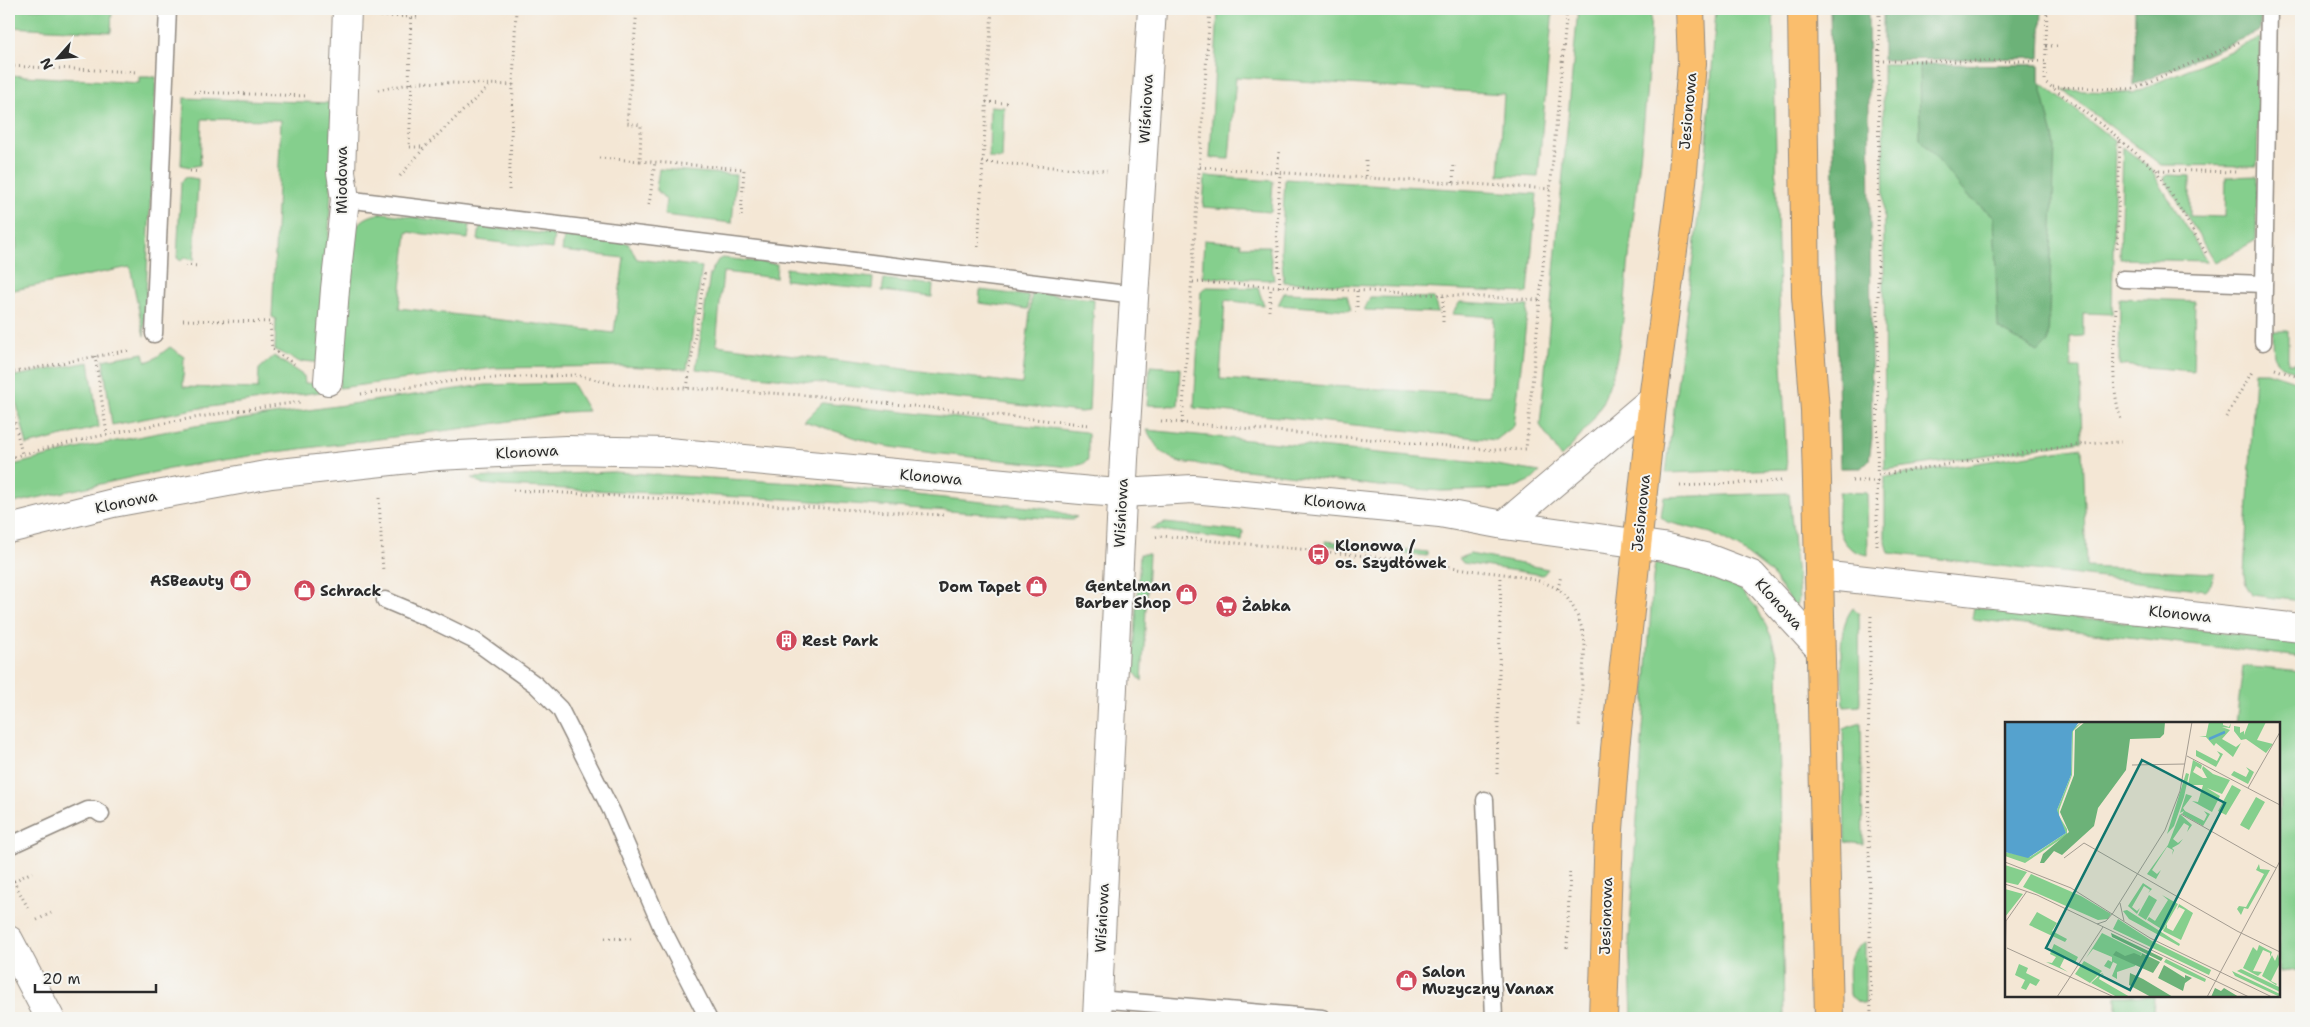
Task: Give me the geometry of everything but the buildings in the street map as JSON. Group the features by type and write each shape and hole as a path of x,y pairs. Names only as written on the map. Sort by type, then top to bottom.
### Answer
{"main road":[{"name":"Jesionowa","path":"1603,1018 1608,830 1653,399 1682,183 1692,63 1690,9"},
{"path":"1802,9 1806,296 1815,410 1829,1018"}],"street":[{"name":"Miodowa","path":"328,381 334,289 345,199 341,172 347,9"},
{"name":"Wiśniowa","path":"1098,1009 1122,493 1152,9"},
{"path":"1504,525 1653,399"},
{"name":"Klonowa","path":"9,529 113,503 271,474 437,456 566,450 668,452 1122,493 1193,489 1440,513 1504,525 1638,542 1705,557 1752,575 1820,649"},
{"name":"Klonowa","path":"1820,575 2301,628"},
{"path":"9,940 50,1018"}],"lane":[{"path":"154,334 168,9"},
{"path":"2263,342 2269,9"},
{"path":"345,199 1135,295"},
{"path":"2123,279 2264,284"},
{"path":"385,600 430,619 474,641 536,685 560,709 612,812 662,928 708,1018"},
{"path":"1485,800 1494,1018"},
{"path":"9,846 88,810 95,810 101,814"},
{"path":"1098,1009 1322,1018"}],"path":[{"path":"411,9 409,147 425,147"},
{"path":"508,218 516,9"},
{"path":"637,9 627,123 641,126 640,161"},
{"path":"976,275 992,9"},
{"path":"1182,423 1210,9"},
{"path":"1158,421 1494,450 1526,450 1567,9"},
{"path":"1877,554 1879,9"},
{"path":"2047,9 2045,82 2120,139 2156,170 2224,282"},
{"path":"2052,87 2133,89 2269,29"},
{"path":"2046,46 2058,46"},
{"path":"1879,62 2046,62"},
{"path":"9,66 166,73"},
{"path":"372,92 410,84 514,85"},
{"path":"395,181 425,147 491,84"},
{"path":"188,92 314,96"},
{"path":"986,102 1008,103"},
{"path":"2117,261 2120,139"},
{"path":"1279,152 1277,230 1280,287"},
{"path":"1366,157 1366,176"},
{"path":"599,158 744,169 742,198"},
{"path":"982,162 1107,171"},
{"path":"1453,182 1454,162"},
{"path":"1200,167 1550,189"},
{"path":"2156,170 2267,172"},
{"path":"687,388 709,243"},
{"path":"1193,282 1540,300"},
{"path":"1269,311 1271,286"},
{"path":"1357,291 1358,316"},
{"path":"1443,295 1443,322"},
{"path":"2116,298 2114,365 2116,402 2121,420"},
{"path":"176,319 270,322 272,349 296,366"},
{"path":"9,373 154,345 154,334"},
{"path":"95,356 107,434"},
{"path":"2226,417 2256,364"},
{"path":"356,395 467,379 532,375 576,375 614,384 820,396 1094,425"},
{"path":"9,398 22,454"},
{"path":"9,458 107,434 212,414 309,401"},
{"path":"1878,475 2082,444 2122,442"},
{"path":"1846,481 1878,481"},
{"path":"1674,486 1782,482"},
{"path":"508,490 951,516"},
{"path":"379,491 385,600"},
{"path":"1154,540 1158,536 1172,537 1427,563 1533,580 1558,589 1561,575"},
{"path":"1485,800 1497,776 1501,575"},
{"path":"1871,607 1868,748 1871,1018"},
{"path":"14,881 32,872"},
{"path":"35,921 51,913"},
{"path":"605,938 644,939"}],"green space":[{"path":"9,9 112,9 111,32 9,27"},
{"path":"1218,9 1553,9 1538,177 1499,175 1504,94 1236,77 1229,159 1210,158"},
{"path":"1578,9 1651,9 1643,134 1624,311 1616,363 1605,396 1596,414 1586,429 1561,457 1540,425"},
{"path":"1716,9 1773,9 1779,299 1787,469 1666,473 1707,145"},
{"path":"1830,9 1868,9 1872,438 1869,460 1861,468 1840,468"},
{"path":"1883,9 2042,9 2040,58 1883,60"},
{"path":"2135,9 2261,9 2260,31 2134,85"},
{"path":"2260,38 2257,166 2161,165 2063,90 2133,93"},
{"path":"1883,64 2040,65 2040,82 2115,141 2112,314 2083,313 2083,336 2070,337 2071,368 2080,368 2082,441 1885,470"},
{"path":"1919,64 2040,65 2040,82 2055,145 2048,342 2038,352 1998,328 1994,216 1968,197 1920,138"},
{"path":"9,75 139,83 139,77 156,77 144,336 130,267 9,291 9,250 17,248 15,237 9,238"},
{"path":"184,98 332,103 332,167 323,363 303,361 302,363 275,350 276,319 272,317 281,120 202,119 200,165 190,167 181,165"},
{"path":"990,106 1004,107 1002,159 989,158"},
{"path":"2123,147 2150,168 2207,261 2120,259"},
{"path":"659,169 736,175 732,223 664,215 666,200 656,189"},
{"path":"2168,175 2190,176 2190,216 2225,217 2226,177 2257,176 2256,240 2215,263 2164,178"},
{"path":"1205,176 1273,181 1271,212 1203,207"},
{"path":"185,177 198,179 194,260 184,258 181,261 177,258 181,183"},
{"path":"1285,179 1537,194 1528,293 1284,282 1281,251"},
{"path":"383,213 470,225 468,239 407,232 399,308 614,333 624,258 562,251 564,236 628,243 637,259 702,267 687,369 620,366 493,368 339,388 352,234 364,219"},
{"path":"480,226 554,235 552,249 478,240"},
{"path":"1204,240 1241,243 1241,246 1269,246 1274,280 1202,277"},
{"path":"723,258 777,264 776,278 723,272 716,345 1022,384 1032,293 1094,299 1089,411 1080,412 696,369 710,274 718,260"},
{"path":"786,268 873,278 872,289 785,280"},
{"path":"884,279 933,285 932,297 882,291"},
{"path":"1206,287 1258,288 1264,305 1225,300 1220,379 1490,396 1494,317 1452,314 1460,302 1528,306 1514,426 1496,440 1194,408 1201,291"},
{"path":"980,290 1029,296 1028,309 979,303"},
{"path":"1284,293 1347,295 1351,310 1278,305"},
{"path":"1370,297 1434,298 1438,313 1364,310"},
{"path":"2120,298 2195,301 2193,371 2119,365"},
{"path":"2273,331 2288,331 2288,363 2301,363 2301,373 2284,367 2276,360 2273,350"},
{"path":"170,347 184,357 183,387 258,389 259,369 274,356 304,376 305,383 322,384 320,392 194,409 112,425 103,360 144,353 146,362 154,359"},
{"path":"89,362 99,427 27,445 10,377"},
{"path":"1150,366 1180,368 1178,406 1147,405"},
{"path":"2255,372 2267,372 2301,383 2301,601 2252,595 2246,585 2244,575"},
{"path":"572,383 588,411 565,412 473,427 276,452 179,467 9,504 9,466 85,447 195,426 485,385"},
{"path":"822,403 1085,432 1088,434 1088,460 1083,464 1070,467 932,453 878,445 804,421"},
{"path":"1147,430 1490,464 1540,472 1532,480 1511,489 1441,491 1379,486 1179,462 1160,449"},
{"path":"2082,447 2086,567 2214,573 2211,584 2206,590 1889,553 1885,538 1885,477"},
{"path":"612,472 812,484 1048,509 1077,517 1071,520 785,499 503,486 482,484 472,478"},
{"path":"1839,492 1867,493 1868,555 1857,552 1843,540 1838,522"},
{"path":"1789,493 1799,598 1795,607 1770,572 1739,548 1711,533 1667,522 1661,517 1664,497"},
{"path":"1165,523 1243,531 1242,541 1150,529"},
{"path":"1326,541 1427,552 1427,556 1325,545"},
{"path":"1140,554 1149,554 1142,682 1133,670"},
{"path":"1470,554 1548,569 1543,575 1463,563 1459,558"},
{"path":"1660,558 1718,572 1740,589 1757,608 1771,636 1778,661 1784,1018 1632,1018 1629,940 1653,577 1655,564"},
{"path":"1974,607 2301,640 2301,657 1972,619"},
{"path":"1853,608 1859,613 1860,706 1844,707 1841,669 1843,629 1847,617"},
{"path":"2243,666 2301,672 2301,970 2280,972 2280,722 2236,722"},
{"path":"1861,723 1863,844 1845,842 1843,729"},
{"path":"1865,942 1865,1004 1858,1002 1849,995 1848,972 1853,953"},
{"path":"2116,997 2154,997 2153,1018 2116,1018"}],"place":[{"name":"Klonowa / os. Szydłówek","path":"1319,555"},
{"name":"ASBeauty","path":"240,581"},
{"name":"Dom Tapet","path":"1037,587"},
{"name":"Schrack","path":"304,591"},
{"name":"Gentelman Barber Shop","path":"1187,595"},
{"name":"Żabka","path":"1226,606"},
{"name":"Rest Park","path":"786,641"},
{"name":"Salon Muzyczny Vanax","path":"1406,981"}]}
